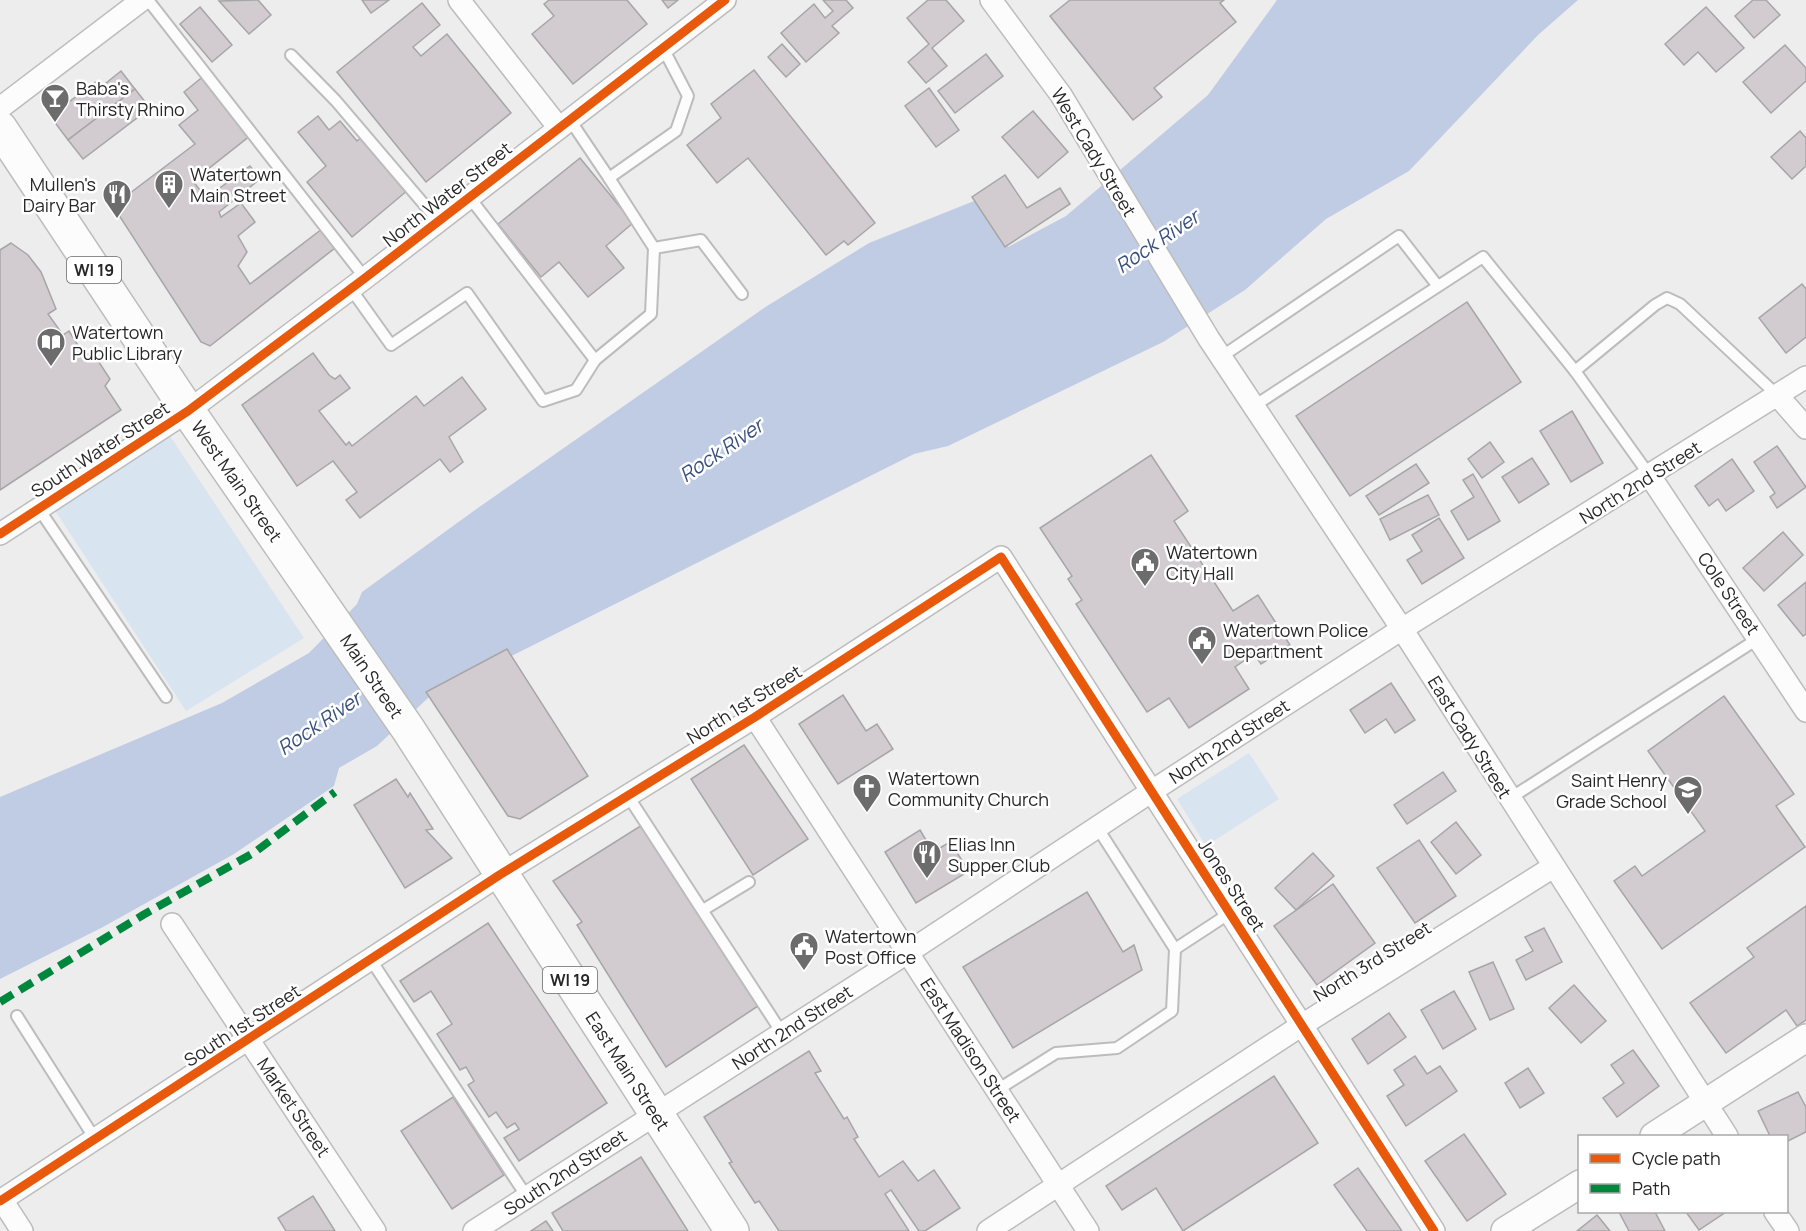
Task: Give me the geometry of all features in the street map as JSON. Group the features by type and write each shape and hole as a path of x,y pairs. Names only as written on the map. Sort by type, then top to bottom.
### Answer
{"main road":[{"name":"West Main Street","path":"0,128 188,411 336,624"},
{"name":"Main Street","path":"336,624 408,729"},
{"name":"East Main Street","path":"408,729 732,1231"}],"street":[{"path":"0,108 142,0"},
{"path":"459,0 564,124"},
{"name":"North Water Street","path":"188,411 358,284 725,0"},
{"name":"West Cady Street","path":"990,0 1061,95 1215,348"},
{"name":"East Cady Street","path":"1215,348 1402,629 1726,1135"},
{"name":"North 2nd Street","path":"656,1114 907,953 1402,629 1806,377"},
{"path":"1777,395 1806,428"},
{"name":"South Water Street","path":"0,534 188,411"},
{"name":"Cole Street","path":"1650,476 1806,711"},
{"name":"North 1st Street","path":"501,874 755,717 1001,557"},
{"name":"Jones Street","path":"1001,557 1434,1231"},
{"name":"East Madison Street","path":"755,717 1088,1231"},
{"name":"North 3rd Street","path":"988,1231 1060,1186 1302,1025 1553,867"},
{"name":"South 1st Street","path":"1,1200 501,874"},
{"name":"Market Street","path":"172,924 375,1231"},
{"path":"1657,1135 1806,1038"},
{"name":"South 2nd Street","path":"474,1231 656,1114"},
{"path":"1505,1231 1578,1185"},
{"path":"1,1200 22,1231"},
{"path":"1776,1213 1788,1231"}],"lane":[{"path":"148,0 358,284 391,345 467,293 543,401 576,390 595,360 651,314 654,248 609,178 564,124"},
{"path":"609,178 676,131 688,96 663,48"},
{"path":"291,56 336,100 439,222"},
{"path":"470,198 595,360"},
{"path":"1215,348 1399,236 1437,285"},
{"path":"654,248 701,240 742,294"},
{"path":"1254,406 1483,257 1575,371 1650,476"},
{"path":"1575,371 1667,298 1680,304 1777,395"},
{"path":"39,509 166,697"},
{"path":"1509,799 1759,638"},
{"path":"628,796 782,1033"},
{"path":"997,1090 1056,1053 1117,1048 1172,1011 1175,949 1097,827"},
{"path":"703,910 749,882"},
{"path":"1175,949 1230,912"},
{"path":"371,960 527,1197"},
{"path":"17,1016 95,1139"}],"shaded area":[{"path":"168,433 304,638 186,711 54,509"},
{"path":"1249,753 1279,799 1206,846 1177,799"}],"water":[{"name":"Rock River","path":"1277,0 1578,0 1538,35 1409,171 1326,219 1245,290 1163,342 948,446 914,454 428,698 377,746 339,768 334,786 234,854 103,927 0,979 0,797 222,703 309,653 357,604 362,592 767,306 869,243 974,201 1008,247 1066,216 1208,95"}],"building":[{"path":"258,0 271,15 249,34 219,1"},
{"path":"362,0 389,0 371,13"},
{"path":"549,0 627,0 647,24 573,84 532,34 554,16 544,4"},
{"path":"662,0 678,0 668,8"},
{"path":"823,0 846,0 853,8 832,26 839,33 806,62 781,33 814,4 825,18 833,11"},
{"path":"928,0 946,0 964,21 932,48 947,66 926,83 908,62 929,44 907,18"},
{"path":"1070,0 1224,0 1220,3 1236,22 1154,88 1162,97 1133,120 1050,16"},
{"path":"1753,0 1766,0 1780,15 1754,38 1735,16"},
{"path":"422,3 440,25 413,47 421,56 447,34 511,113 426,182 337,72"},
{"path":"200,7 232,45 212,62 180,24"},
{"path":"1706,7 1744,48 1716,72 1698,52 1684,65 1665,44"},
{"path":"782,44 800,64 786,77 768,57"},
{"path":"1785,45 1806,68 1806,81 1771,113 1743,82"},
{"path":"986,54 1003,76 955,113 938,91"},
{"path":"754,70 875,223 848,245 844,241 826,255 748,158 717,183 687,145 721,118 711,104"},
{"path":"121,71 135,89 68,140 50,116 97,81 101,87"},
{"name":"Watertown Main Street","path":"205,75 251,135 193,181 206,198 250,166 260,179 219,212 221,217 241,203 255,222 238,236 247,252 238,266 250,284 322,229 335,248 210,346 201,342 113,206 195,144 179,125 198,110 184,92"},
{"path":"929,88 959,130 936,147 905,106"},
{"path":"135,89 150,108 83,159 68,140"},
{"path":"1033,111 1068,152 1038,178 1002,137"},
{"path":"318,116 329,130 340,121 357,141 363,136 408,190 352,237 307,182 326,166 298,132"},
{"path":"1800,131 1806,138 1806,166 1792,179 1771,157"},
{"path":"580,158 633,223 606,246 624,268 588,297 559,262 541,277 498,224"},
{"path":"1005,175 1027,208 1060,188 1070,204 1005,247 972,197"},
{"name":"Watertown Public Library","path":"11,243 28,255 41,272 56,309 48,314 63,335 69,331 84,355 93,353 110,379 105,386 121,410 0,490 0,250"},
{"path":"1802,284 1806,289 1806,337 1786,353 1759,318"},
{"path":"1467,302 1521,382 1350,496 1296,416"},
{"path":"313,353 329,375 335,379 340,375 350,388 319,411 346,445 349,442 352,446 416,396 424,406 462,377 486,409 449,437 463,462 450,472 440,459 360,518 346,500 357,492 333,461 297,486 242,405"},
{"path":"1572,411 1603,463 1571,482 1540,431"},
{"path":"1490,442 1504,462 1482,478 1468,459"},
{"path":"1777,446 1806,487 1777,508 1770,497 1775,493 1754,462"},
{"name":"Watertown City Hall","path":"1151,455 1188,511 1174,521 1233,611 1258,595 1290,645 1261,664 1254,654 1235,667 1249,689 1189,728 1169,698 1147,712 1076,604 1082,600 1068,579 1072,576 1040,528"},
{"path":"1532,458 1549,484 1519,503 1502,477"},
{"path":"1732,459 1754,491 1726,511 1718,499 1709,506 1695,486"},
{"path":"1416,464 1429,483 1379,515 1366,496"},
{"path":"1473,474 1500,521 1468,540 1451,511 1474,497 1463,480"},
{"path":"1428,495 1439,515 1390,540 1380,519"},
{"path":"1439,518 1464,558 1422,584 1407,560 1422,551 1412,535"},
{"path":"1783,532 1803,555 1764,591 1743,568"},
{"path":"1806,582 1806,634 1803,636 1778,605"},
{"path":"507,649 588,776 520,819 508,816 426,692"},
{"path":"1391,683 1415,720 1395,733 1386,719 1365,733 1350,710"},
{"path":"843,695 866,731 877,724 893,749 838,784 799,724"},
{"path":"1724,696 1794,794 1776,806 1805,847 1662,949 1614,881 1635,866 1642,876 1705,831 1648,751"},
{"path":"744,745 808,839 753,875 691,779"},
{"path":"1443,772 1456,791 1407,824 1394,805"},
{"path":"396,779 408,797 410,793 433,829 426,830 452,858 405,888 354,805"},
{"path":"1456,822 1481,855 1456,874 1431,842"},
{"path":"642,825 758,1006 666,1067 577,925 582,922 553,881"},
{"path":"920,830 933,852 950,842 969,871 916,903 885,852"},
{"path":"1419,840 1456,896 1415,923 1377,868"},
{"path":"1313,853 1334,876 1296,910 1275,888"},
{"path":"1333,884 1375,943 1317,985 1274,926"},
{"path":"1087,892 1123,952 1134,945 1142,970 1013,1048 963,967"},
{"path":"1806,906 1806,1020 1797,1026 1786,1010 1726,1053 1690,1003 1754,957 1747,948"},
{"path":"488,923 607,1103 519,1161 504,1138 519,1129 515,1123 507,1128 496,1112 489,1117 468,1085 474,1081 466,1067 460,1070 437,1034 452,1024 431,991 414,1002 400,981"},
{"path":"1544,928 1562,962 1526,980 1516,960 1533,951 1525,937"},
{"path":"1493,962 1514,1009 1490,1020 1469,972"},
{"path":"1574,985 1606,1021 1581,1043 1549,1008"},
{"path":"1454,991 1476,1029 1443,1049 1421,1010"},
{"path":"1389,1013 1406,1037 1368,1064 1352,1039"},
{"path":"1633,1050 1659,1086 1617,1117 1603,1098 1624,1083 1611,1065"},
{"path":"809,1051 821,1071 815,1073 844,1119 847,1117 858,1137 854,1139 879,1177 903,1161 918,1181 934,1170 960,1208 925,1231 919,1231 891,1190 885,1194 909,1231 779,1231 759,1201 755,1203 729,1163 732,1162 704,1117"},
{"path":"1415,1056 1427,1074 1440,1066 1457,1091 1406,1126 1387,1096 1404,1085 1394,1070"},
{"path":"1528,1068 1544,1093 1520,1108 1505,1083"},
{"path":"1274,1076 1318,1143 1183,1231 1156,1188 1122,1210 1106,1186"},
{"path":"1798,1092 1806,1107 1806,1132 1788,1141 1788,1135 1770,1135 1758,1111"},
{"path":"453,1097 504,1175 452,1209 401,1131"},
{"path":"1464,1134 1506,1194 1467,1221 1425,1161"},
{"path":"641,1157 688,1231 563,1231 552,1213"},
{"path":"1358,1168 1402,1231 1367,1231 1334,1185"},
{"path":"313,1196 335,1231 286,1231 278,1218"},
{"path":"1620,1213 1656,1213 1665,1231 1629,1231"},
{"path":"1687,1213 1724,1213 1699,1230"},
{"path":"1597,1215 1610,1231 1577,1231"},
{"path":"546,1221 553,1231 531,1231"}],"marked path":[{"path":"0,1002 143,915 255,852 335,792"}],"cycle path":[{"path":"0,534 188,411 365,278 725,0"},
{"path":"0,1201 501,874 755,717 1001,557 1434,1231"}],"place":[{"name":"Baba's Thirsty Rhino","path":"55,124"},
{"name":"Watertown Main Street","path":"169,210"},
{"name":"Mullen's Dairy Bar","path":"117,220"},
{"name":"Watertown Public Library","path":"51,368"},
{"name":"Watertown City Hall","path":"1145,588"},
{"name":"Watertown Police Department","path":"1202,666"},
{"name":"Watertown Community Church","path":"867,814"},
{"name":"Saint Henry Grade School","path":"1688,816"},
{"name":"Elias Inn Supper Club","path":"927,880"},
{"name":"Watertown Post Office","path":"804,972"}]}
